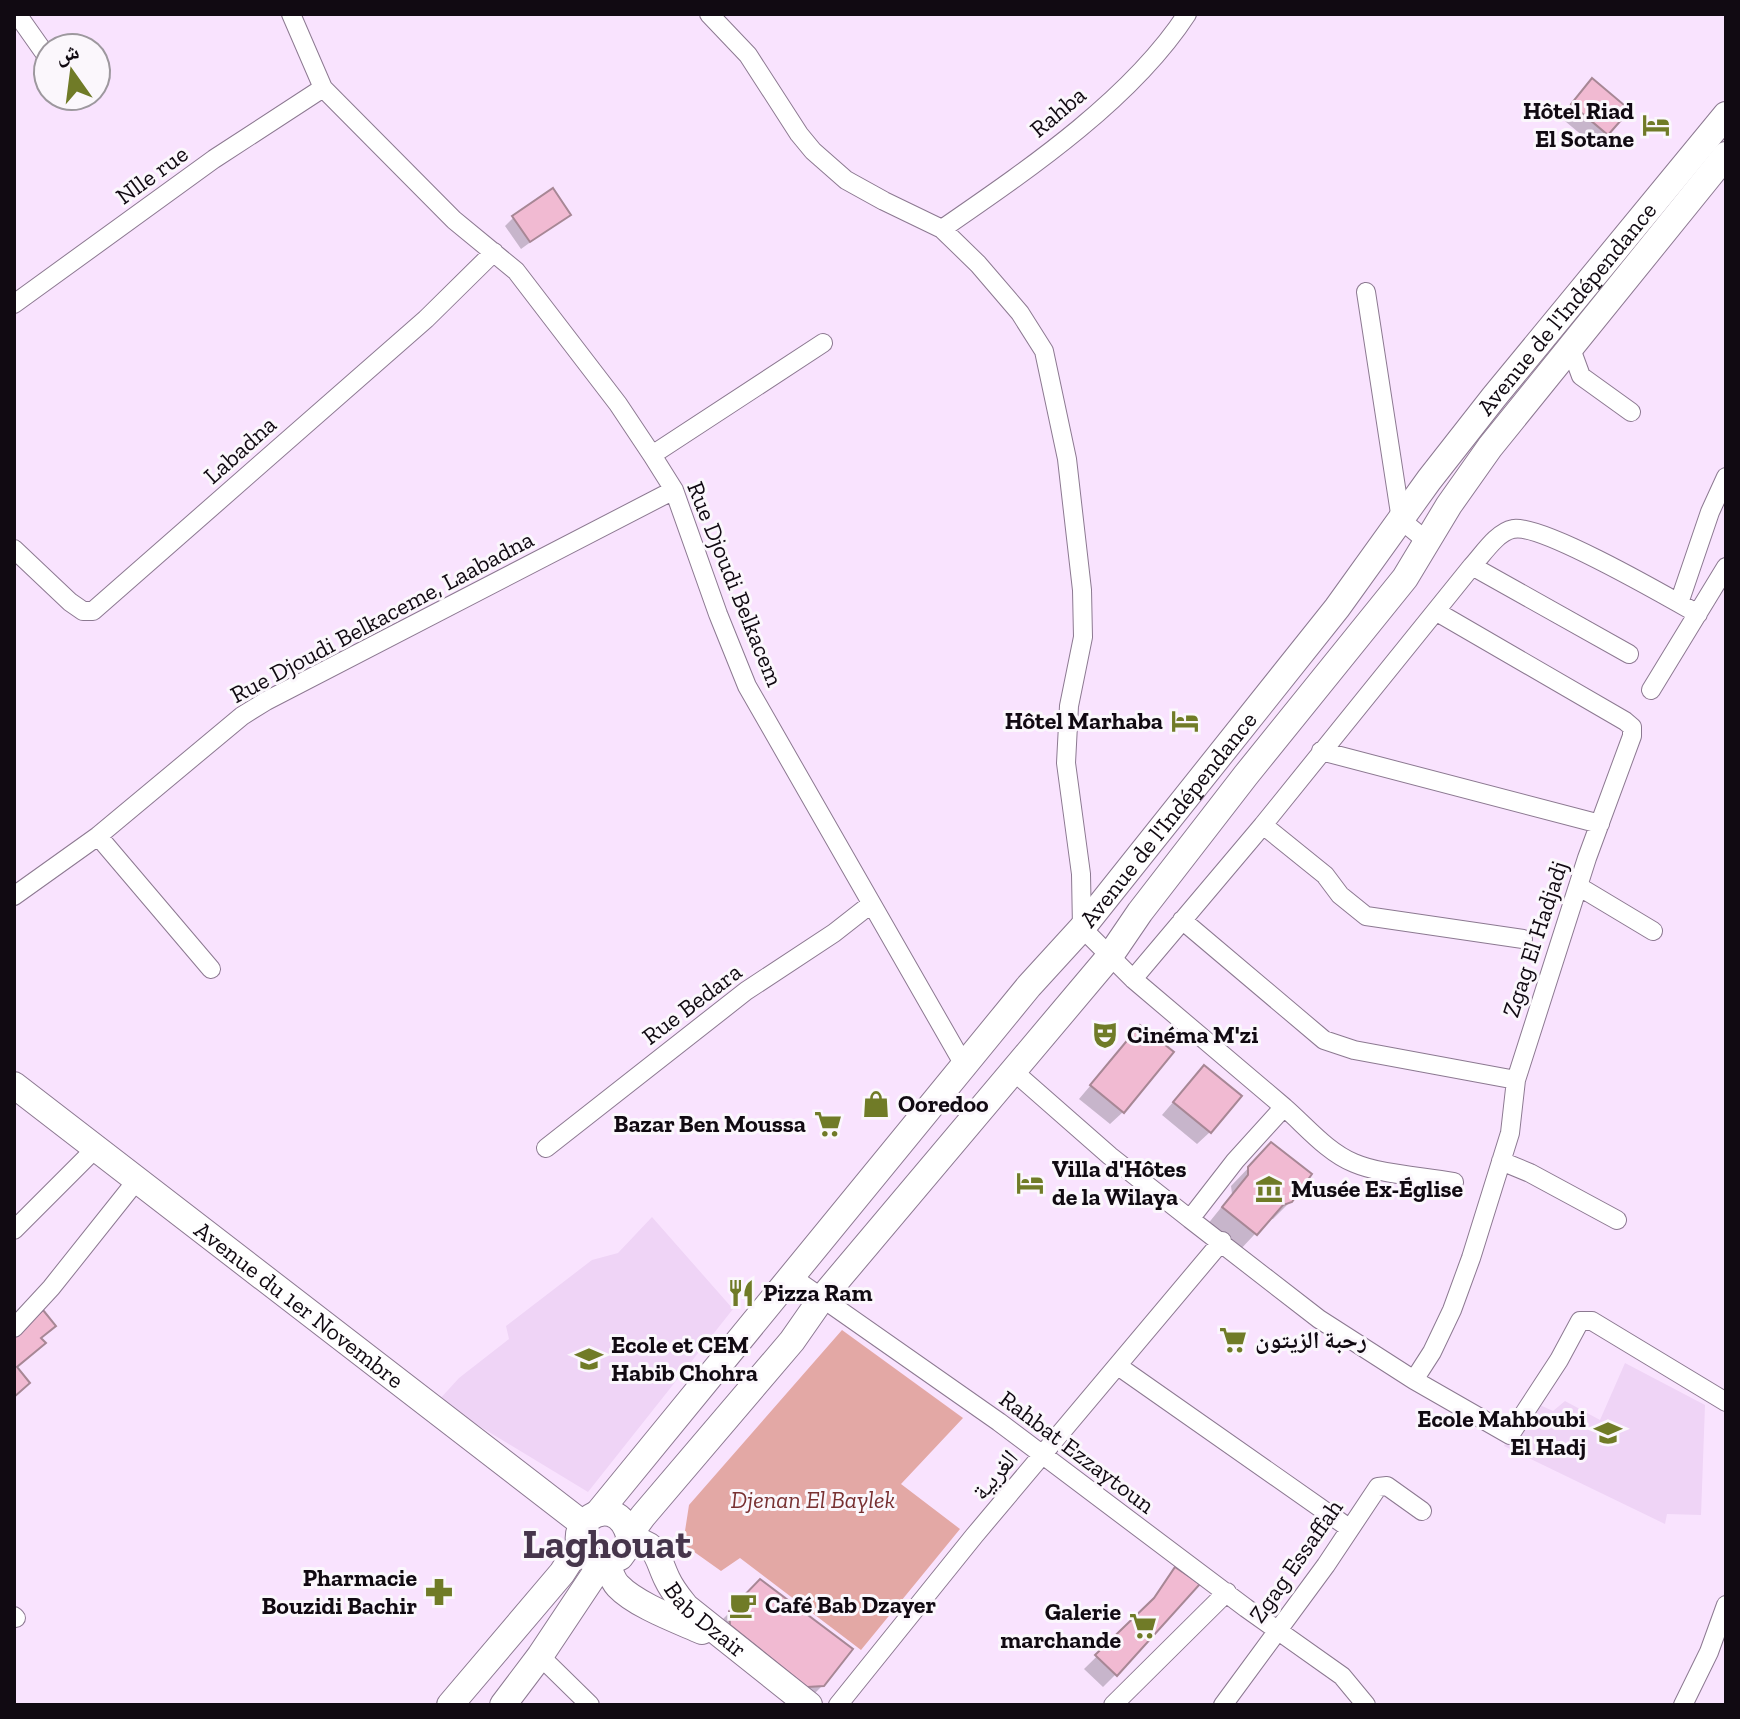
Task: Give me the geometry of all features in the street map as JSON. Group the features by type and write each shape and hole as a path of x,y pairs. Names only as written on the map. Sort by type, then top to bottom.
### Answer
{"main road":[{"name":"Avenue de l'Indépendance","path":"450,1705 562,1573 587,1527 964,1065 1063,946 1082,928 1337,608 1494,397 1726,115"},
{"name":"Avenue de l'Indépendance","path":"629,1537 792,1341 822,1298 1110,956 1140,912 1246,775 1405,578 1449,505 1490,447 1726,155"},
{"name":"Avenue du 1er Novembre","path":"14,1085 587,1527"},
{"name":"Bab Dzair","path":"607,1512 622,1520 629,1537 651,1547 678,1598 741,1650 634,1598 615,1583 604,1563 588,1557 587,1527 607,1512"},
{"path":"503,1705 604,1563 614,1561 625,1552 629,1537"},
{"path":"741,1650 809,1705"}],"street":[{"path":"17,14 32,35"},
{"name":"Rue Djoudi Belkacem","path":"291,14 323,88 454,220 516,271 618,404 652,455 674,490 747,686 964,1065"},
{"path":"709,14 748,55 799,134 832,169 884,201 942,229 978,264 1031,328 1044,351 1067,459 1082,590 1083,637 1069,706 1066,763 1081,874 1082,928 1133,979 1329,1149 1367,1167 1454,1182"},
{"name":"Rahba","path":"942,229 1087,123 1161,49 1187,14"},
{"name":"Nlle rue","path":"14,304 214,159 323,88"},
{"name":"Labadna","path":"14,549 70,602 83,611 93,611 426,319 494,252"},
{"path":"1366,292 1401,520 1428,542"},
{"path":"652,455 823,343"},
{"path":"1570,346 1581,376 1631,412"},
{"path":"1679,603 1710,512 1726,477"},
{"name":"Rue Djoudi Belkaceme, Laabadna","path":"14,896 98,836 242,716 266,701 674,490"},
{"path":"1133,979 1263,825 1472,566 1509,529 1521,528 1550,537 1698,614"},
{"path":"1472,566 1629,654"},
{"path":"1651,690 1726,567"},
{"name":"Zgag El Hadjadj","path":"1414,1380 1432,1352 1452,1310 1510,1133 1516,1080 1578,886 1632,736 1632,727 1437,612"},
{"path":"1321,751 1600,824"},
{"path":"1263,825 1325,875 1340,895 1366,916 1523,939"},
{"path":"98,836 211,969"},
{"path":"1578,886 1653,931"},
{"name":"Rue Bedara","path":"546,1148 746,991 834,933 871,904"},
{"path":"1182,920 1324,1040 1354,1050 1516,1080"},
{"path":"1012,1070 1100,1147 1319,1319 1414,1380 1510,1435 1559,1360 1580,1321 1585,1319 1726,1402"},
{"path":"1190,1219 1235,1161 1284,1107"},
{"path":"14,1230 96,1148"},
{"path":"1501,1161 1530,1173 1617,1220"},
{"path":"14,1328 51,1288 137,1180"},
{"name":"الغربية","path":"838,1705 1222,1241"},
{"name":"Rahbat Ezzaytoun","path":"792,1277 999,1422 1342,1676 1355,1701"},
{"path":"1118,1366 1349,1528"},
{"name":"Zgag Essaffah","path":"1223,1705 1326,1565 1378,1487 1387,1486 1422,1511"},
{"name":"Zgag Essaffah","path":"1113,1705 1227,1592"},
{"path":"1683,1705 1709,1652 1726,1605"},
{"path":"540,1656 590,1705"}],"shaded area":[{"name":"Ecole et CEM Habib Chohra","path":"652,1217 733,1309 588,1492 438,1401 459,1378 509,1339 506,1326 592,1260 618,1253"},
{"name":"Ecole Mahboubi El Hadj","path":"1625,1363 1705,1405 1701,1515 1667,1514 1665,1524 1504,1446 1531,1401 1553,1411 1565,1401 1600,1420"}],"green space":[{"name":"Djenan El Baylek","path":"842,1330 963,1418 901,1484 960,1529 861,1650 740,1558 721,1571 683,1544 689,1505"}],"building":[{"path":"1592,78 1630,110 1608,135 1571,104"},
{"path":"553,188 571,215 530,242 512,216"},
{"path":"1140,1025 1174,1052 1124,1113 1090,1085"},
{"path":"1204,1065 1242,1096 1211,1133 1173,1102"},
{"name":"Musée Ex-Église","path":"1271,1142 1312,1174 1292,1202 1283,1205 1257,1235 1222,1207 1248,1175 1248,1167"},
{"path":"43,1310 56,1326 41,1338 46,1343 17,1367 30,1383 14,1397 14,1337"},
{"name":"Galerie marchande","path":"1175,1567 1200,1584 1117,1676 1095,1655 1154,1598"},
{"path":"760,1579 853,1649 824,1686 807,1687 730,1625 729,1611"}],"place":[{"name":"Hôtel Riad El Sotane","path":"1656,125"},
{"name":"Hôtel Marhaba","path":"1185,721"},
{"name":"Cinéma M'zi","path":"1105,1035"},
{"name":"Ooredoo","path":"876,1104"},
{"name":"Bazar Ben Moussa","path":"828,1124"},
{"name":"Villa d'Hôtes de la Wilaya","path":"1030,1183"},
{"name":"Musée Ex-Église","path":"1269,1189"},
{"name":"Pizza Ram","path":"741,1293"},
{"name":"رحبة الزيتون","path":"1233,1340"},
{"name":"Ecole et CEM Habib Chohra","path":"589,1359"},
{"name":"Ecole Mahboubi El Hadj","path":"1608,1433"},
{"name":"Pharmacie Bouzidi Bachir","path":"439,1592"},
{"name":"Café Bab Dzayer","path":"743,1605"},
{"name":"Galerie marchande","path":"1143,1626"}],"district":[{"name":"Laghouat","path":"607,1544"}]}
